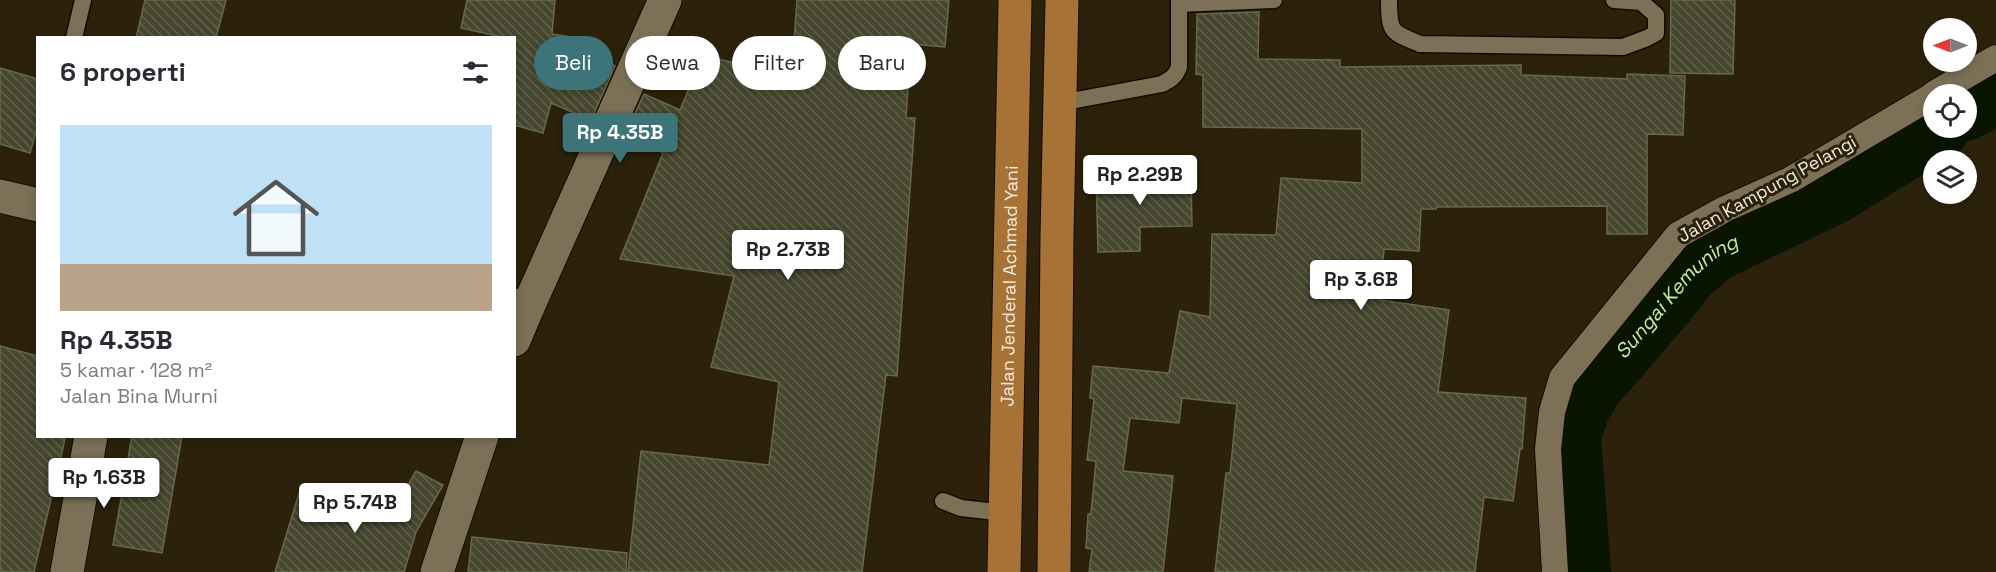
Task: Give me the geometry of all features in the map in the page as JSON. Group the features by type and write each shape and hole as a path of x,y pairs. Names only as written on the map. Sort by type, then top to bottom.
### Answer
{"highway":[{"name":"Jalan Jenderal Achmad Yani","path":"1004,572 1015,0"},
{"path":"1054,572 1062,0"},
{"path":"1010,235 1057,236"}],"street":[{"path":"516,330 521,306 665,0"},
{"name":"Jalan Kampung Pelangi","path":"1952,84 1996,58"},
{"name":"Jalan Kampung Pelangi","path":"1555,572 1548,449 1552,412 1562,378 1678,235 1725,209 1790,180 1923,101"},
{"path":"0,196 36,200"},
{"path":"67,572 91,438"},
{"path":"437,572 481,438"}],"lane":[{"path":"74,36 83,0"},
{"path":"1060,104 1162,84 1177,74 1179,2 1274,0"},
{"path":"1389,0 1389,23 1395,34 1420,44 1623,47 1656,33 1656,15 1641,2 1614,0"},
{"path":"943,501 961,508 1005,513"}],"building":[{"path":"145,0 226,0 217,36 136,36"},
{"path":"467,0 555,0 552,34 565,36 534,36 534,90 604,90 591,120 551,103 543,133 516,126 516,36 497,36 461,28"},
{"path":"797,0 949,0 945,47 926,45 926,36 838,36 838,90 908,90 906,118 915,118 897,376 886,375 862,572 628,572 641,451 769,465 779,382 711,367 734,276 620,259 663,153 625,135 644,94 680,110 688,90 720,90 720,60 732,62 732,90 826,90 826,36 794,36"},
{"path":"1671,0 1735,0 1733,74 1670,73"},
{"path":"1259,12 1258,59 1340,60 1340,67 1521,65 1521,75 1627,79 1627,74 1685,76 1683,135 1647,134 1647,234 1607,234 1607,206 1436,207 1436,209 1421,209 1419,251 1384,249 1380,300 1449,310 1438,392 1526,398 1522,449 1520,449 1513,501 1484,497 1475,572 1215,572 1226,473 1230,473 1237,404 1182,398 1179,423 1130,418 1123,471 1173,476 1163,572 1089,572 1092,549 1086,548 1088,514 1091,514 1096,461 1087,460 1094,399 1090,398 1093,366 1169,373 1180,311 1210,317 1212,234 1276,235 1281,178 1362,183 1362,129 1203,127 1203,75 1196,74 1197,14"},
{"path":"0,68 36,78 36,132 30,153 0,144"},
{"path":"1191,172 1192,226 1140,227 1140,251 1098,252 1096,173"},
{"path":"0,346 36,355 36,438 65,439 34,572 0,572"},
{"path":"132,438 182,438 162,553 113,545"},
{"path":"416,471 443,485 416,532 404,572 275,572 299,493 387,521"},
{"path":"472,537 627,553 626,572 468,572"}],"waterway":[{"name":"Sungai Kemuning","path":"1977,103 1996,92"},
{"name":"Sungai Kemuning","path":"1580,572 1570,437 1578,411 1591,388 1688,273 1714,251 1836,192 1923,138"}]}
